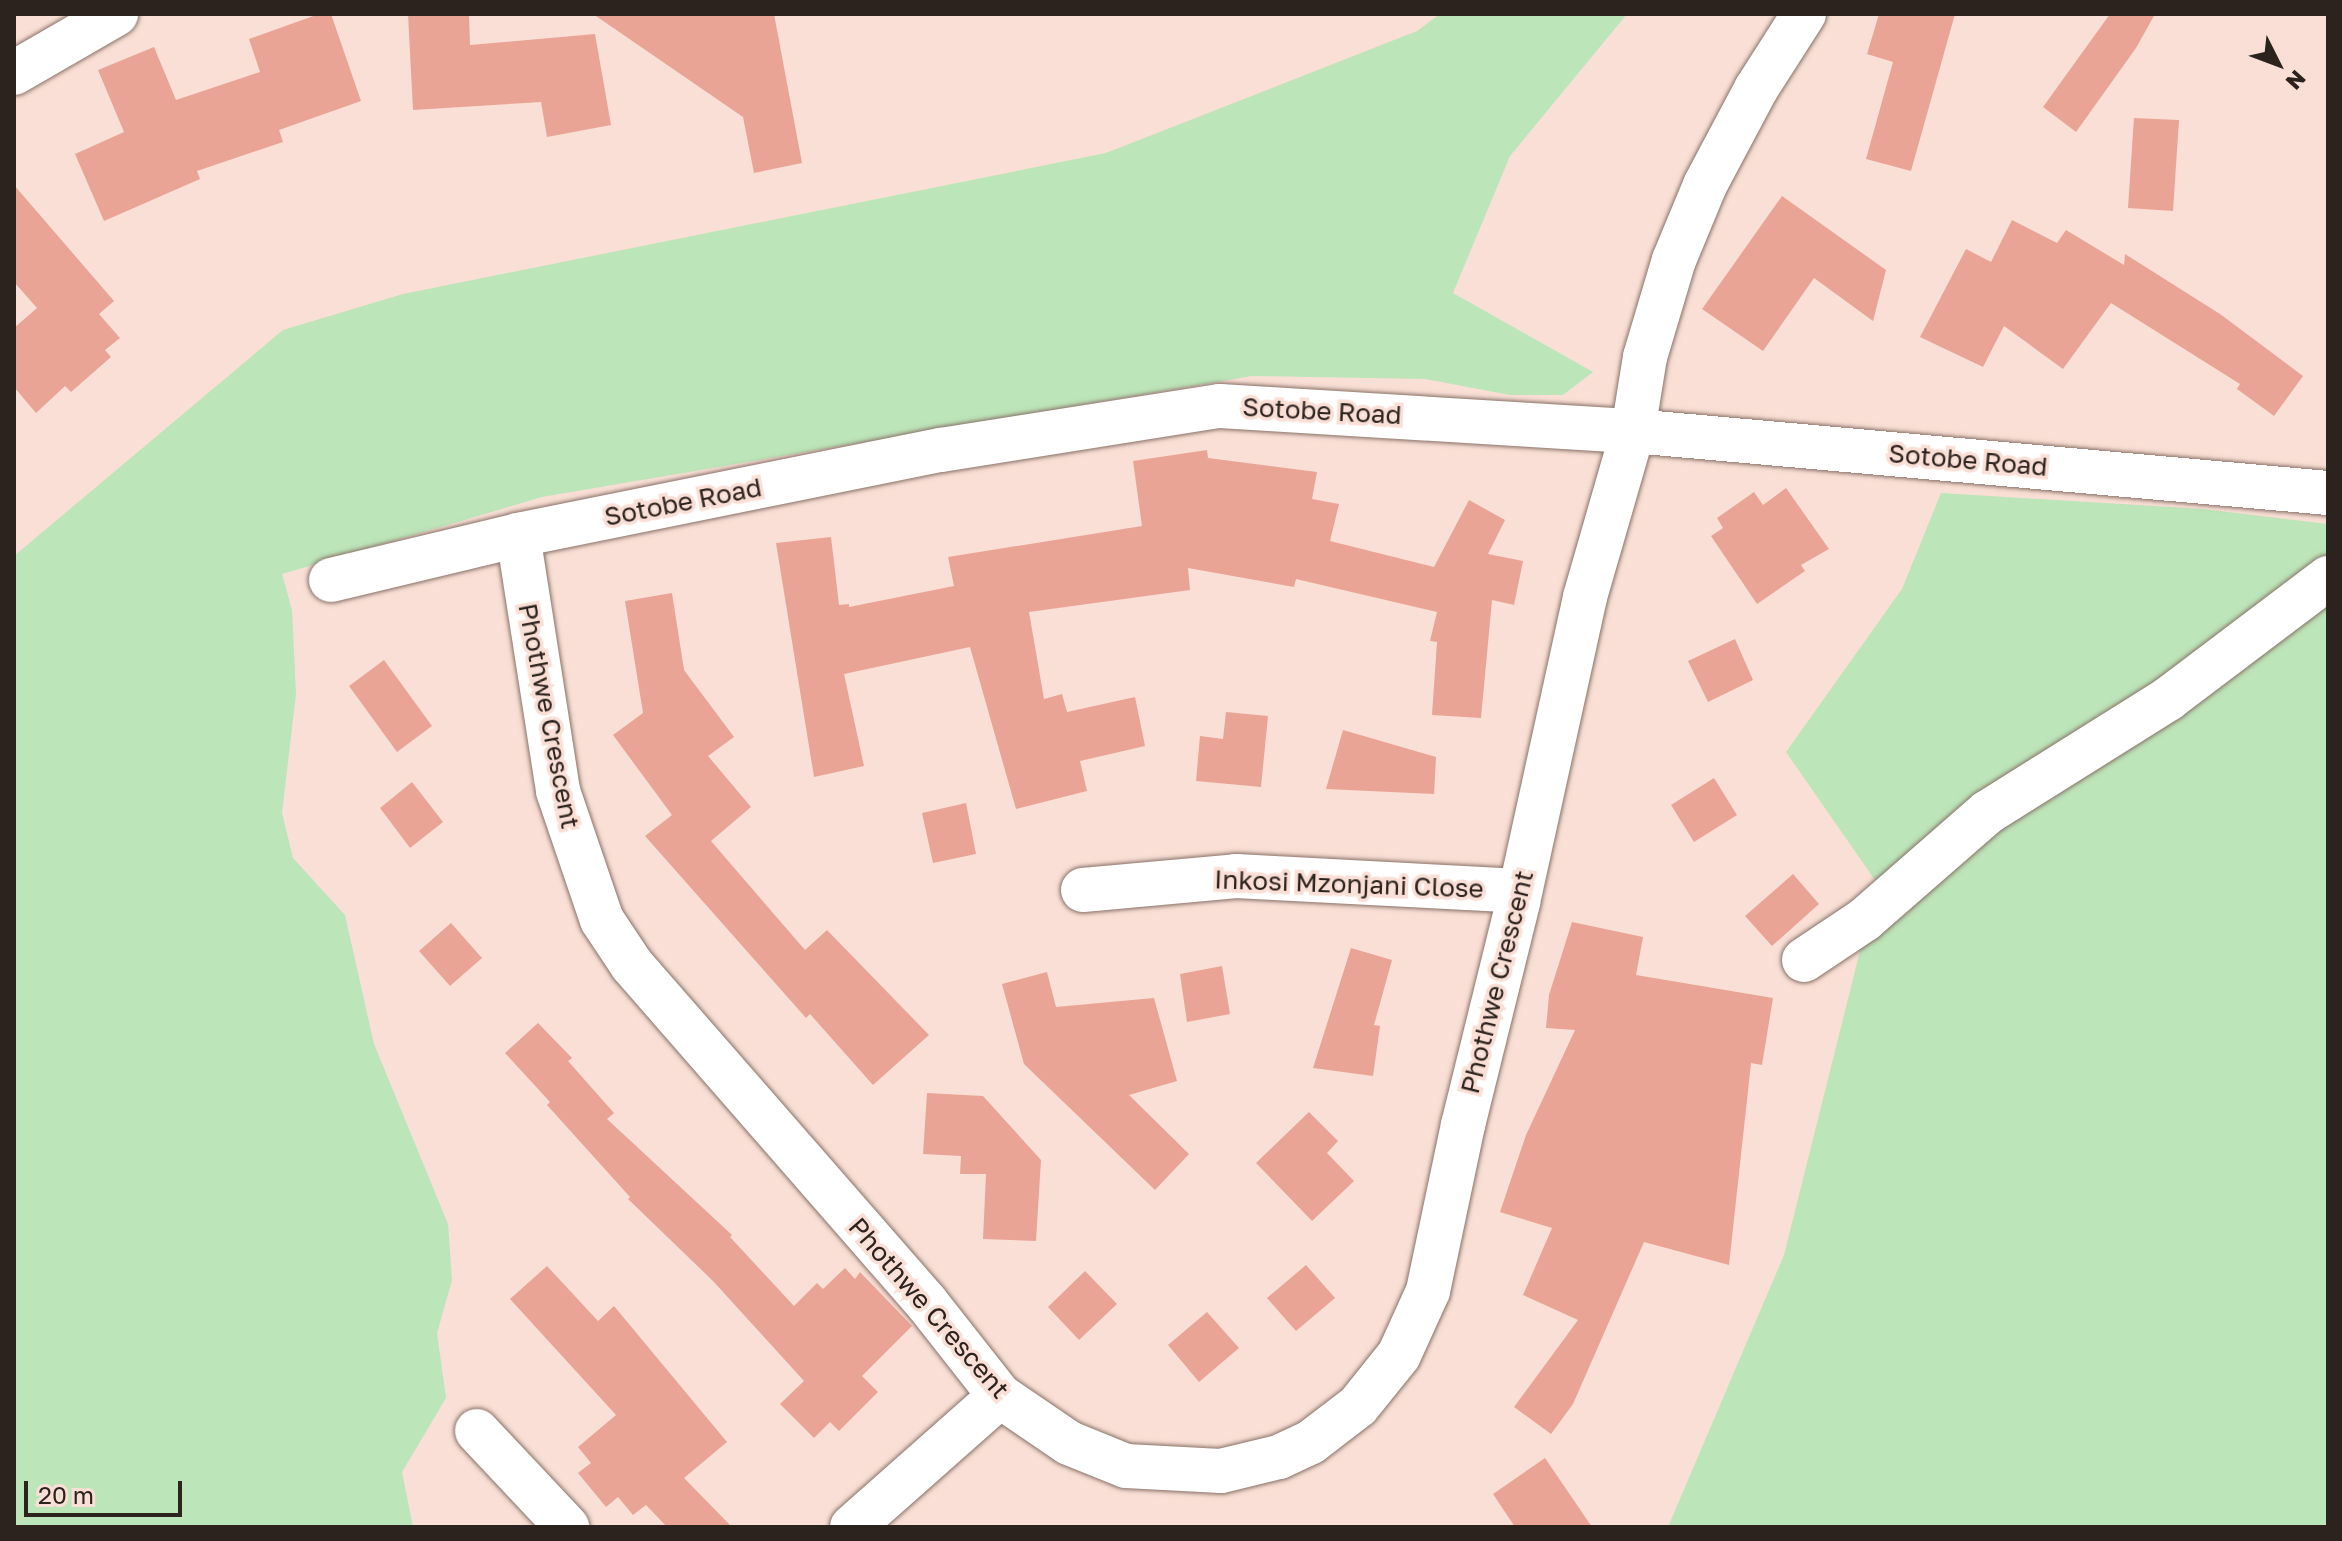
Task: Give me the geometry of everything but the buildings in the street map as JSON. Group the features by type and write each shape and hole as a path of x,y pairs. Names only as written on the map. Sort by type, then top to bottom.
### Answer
{"street":[{"path":"14,73 116,14"},
{"name":"Phothwe Crescent","path":"518,535 558,791 602,920 632,965 926,1302 1000,1396 1069,1443 1126,1466 1186,1472 1221,1471 1279,1457 1311,1442 1358,1406 1399,1355 1428,1291 1463,1125 1520,891 1585,597 1633,431 1645,357 1674,260 1705,185 1756,89 1804,14"},
{"name":"Sotobe Road","path":"331,580 518,535 941,450 1220,406 1633,431 2328,493"},
{"path":"1804,960 1864,920 1988,812 2168,699 2328,578"},
{"name":"Inkosi Mzonjani Close","path":"1083,890 1236,876 1520,891"},
{"path":"852,1527 1000,1396"},
{"path":"477,1431 567,1527"}],"green space":[{"path":"1440,14 1627,14 1510,156 1453,293 1593,372 1563,395 1510,395 1425,379 1252,376 542,497 282,574 292,610 296,694 282,813 293,858 345,915 374,1044 448,1224 452,1280 437,1333 446,1398 402,1472 413,1527 14,1527 14,556 283,330 403,294 1106,153 1417,31"},
{"path":"1941,493 2203,509 2328,524 2328,1527 1668,1527 1784,1255 1877,883 1786,752 1902,589"}]}
